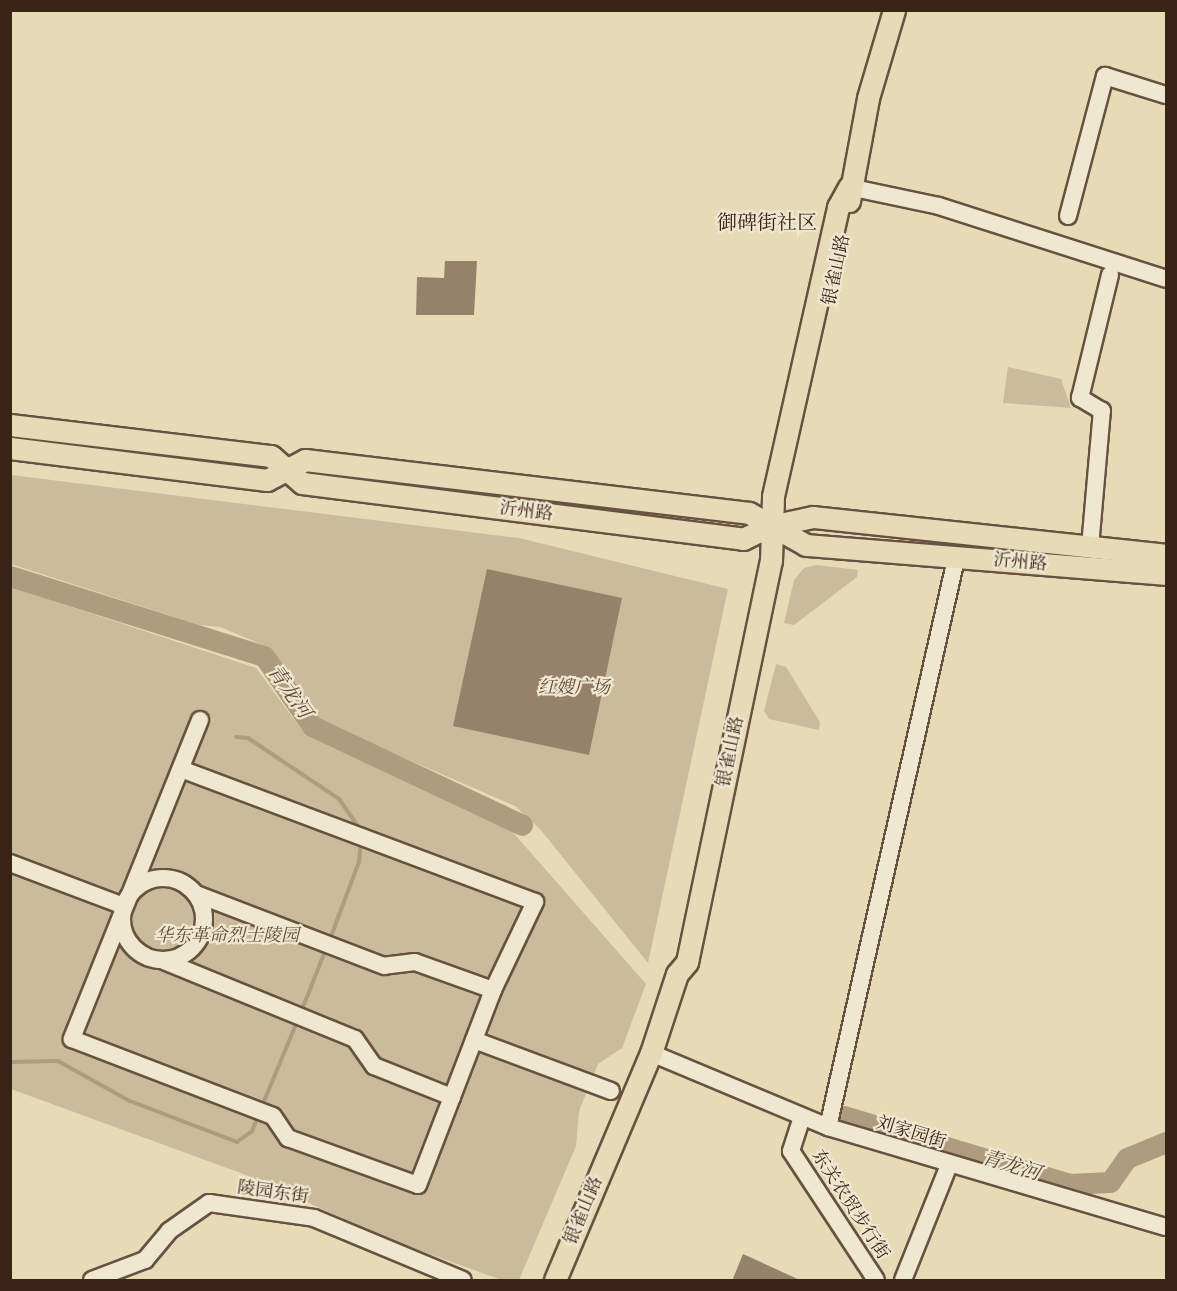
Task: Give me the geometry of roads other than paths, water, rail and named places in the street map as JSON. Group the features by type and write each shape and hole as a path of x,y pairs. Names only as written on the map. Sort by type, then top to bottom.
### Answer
{"main road":[{"name":"银雀山路","path":"555,1281 651,1053 677,974 675,950 756,560 770,526 786,498 850,211 849,187 868,98 880,10"},
{"name":"银雀山路","path":"868,98 894,10"},
{"path":"10,425 271,456 285,468"},
{"name":"沂州路","path":"10,448 267,480 285,468 305,460 748,513 806,545 956,559 1167,574"},
{"name":"沂州路","path":"770,526 813,517 1167,555"}],"street":[{"path":"1068,216 1105,76 1167,95"},
{"path":"849,187 939,206 1167,279"},
{"path":"1090,547 1102,411 1080,398 1110,275"},
{"path":"828,1127 956,559"},
{"path":"181,769 372,843 535,902 493,990 418,1185 288,1138 273,1116 72,1039 124,906 201,720"},
{"path":"10,863 124,906"},
{"path":"452,1096 374,1066 354,1040 165,961 151,959 129,943 123,931 124,906 131,893 151,879 176,880 196,894 384,966 415,962 493,990"},
{"path":"165,961 189,952 198,943 205,918 196,894"},
{"path":"474,1040 611,1091"},
{"name":"刘家园街","path":"651,1053 828,1127 949,1165 1167,1227"},
{"name":"东关农贸步行街","path":"802,1116 791,1151 876,1281"},
{"path":"903,1281 949,1165"},
{"name":"陵园东街","path":"92,1281 145,1260 170,1231 209,1203 314,1218 463,1281"}],"waterway":[{"name":"青龙河","path":"10,576 264,656 312,726 522,825"},
{"path":"236,737 248,738 339,799 361,831"},
{"path":"330,939 359,862 361,841"},
{"path":"301,1012 326,949"},
{"path":"262,1106 297,1022"},
{"path":"10,1062 58,1061 130,1101 237,1142 252,1131 258,1116"},
{"name":"青龙河","path":"844,1116 1069,1184 1110,1182 1127,1158 1166,1142"}],"district":[{"name":"御碑街社区","path":"767,223"}],"park label":[{"name":"红嫂广场","path":"574,688"},
{"name":"华东革命烈士陵园","path":"227,936"}]}
